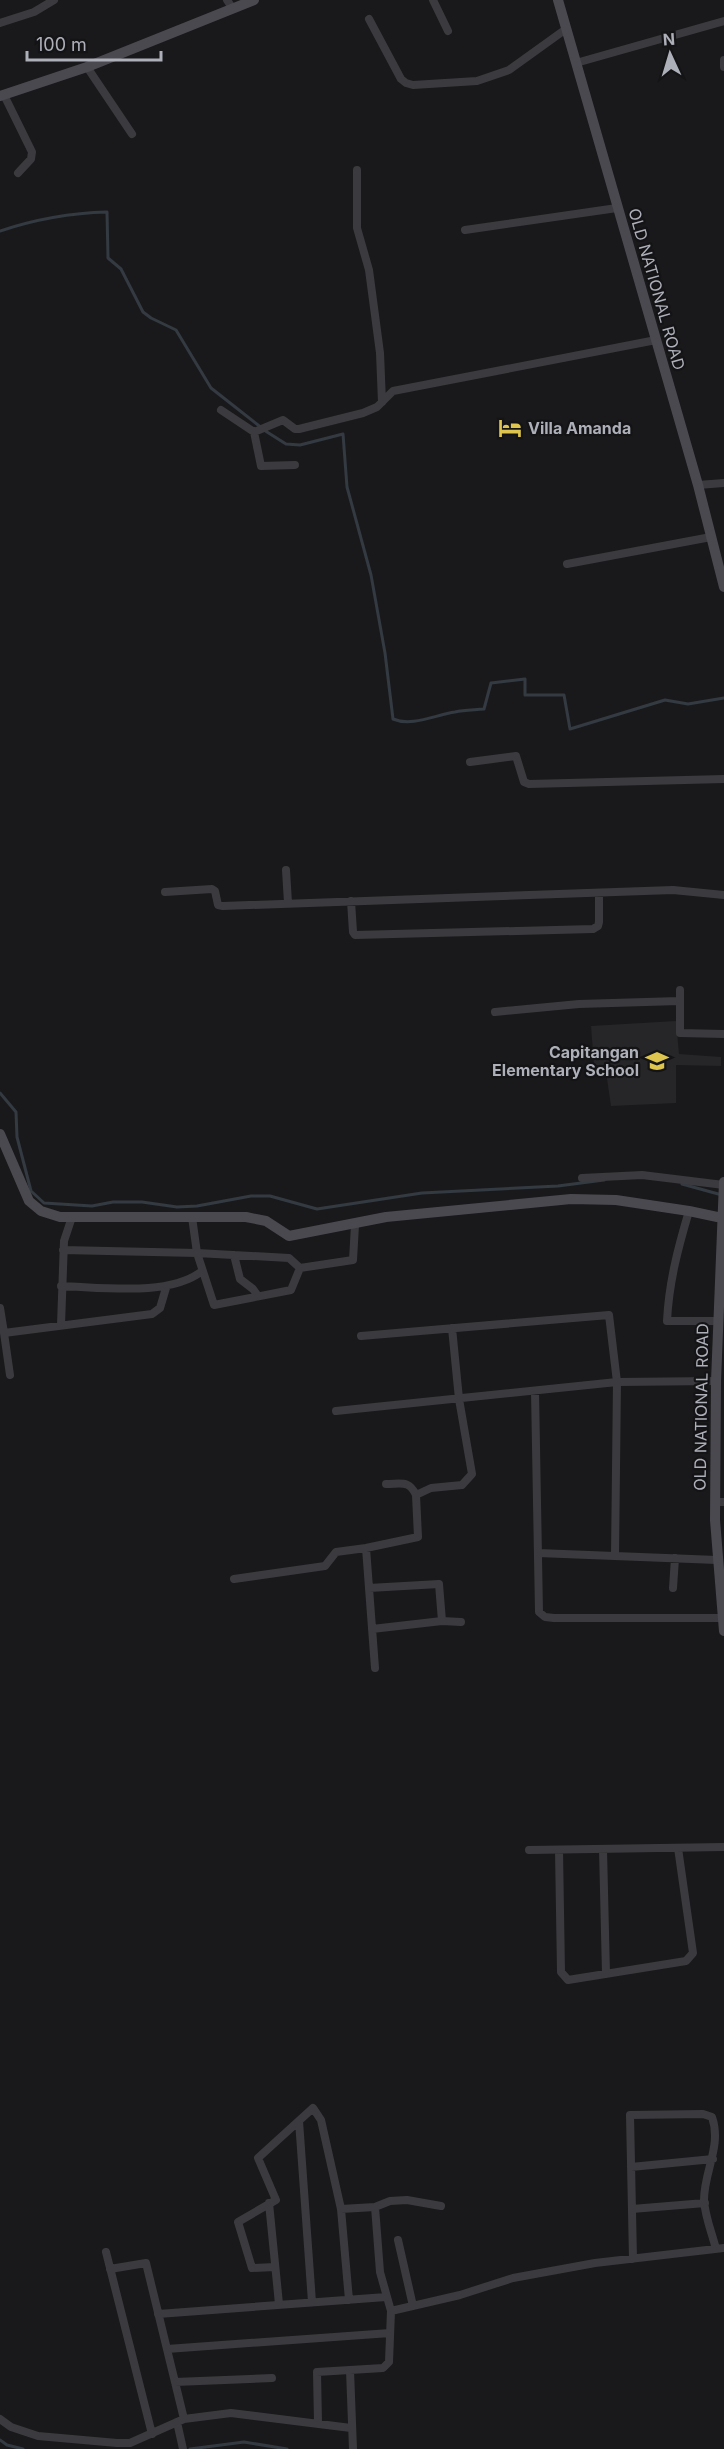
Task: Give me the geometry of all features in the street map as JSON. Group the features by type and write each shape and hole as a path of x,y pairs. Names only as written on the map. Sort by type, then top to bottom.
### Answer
{"main road":[{"path":"2,96 87,67 230,4 254,0"},
{"name":"OLD NATIONAL ROAD","path":"558,0 698,485 724,587"},
{"path":"0,1134 29,1201 41,1211 60,1217 246,1217 266,1221 289,1236 396,1216 571,1199 616,1200 722,1218"},
{"name":"OLD NATIONAL ROAD","path":"724,1183 721,1305 717,1321 716,1381 720,1450 717,1560 724,1631"}],"street":[{"path":"0,23 34,12 54,0"},
{"path":"433,0 448,31"},
{"path":"369,19 400,79 413,85 477,81 509,70 566,29"},
{"path":"576,63 724,21"},
{"path":"724,60 724,67"},
{"path":"87,67 132,134"},
{"path":"2,96 32,153 31,159 18,173"},
{"path":"357,170 357,228 369,270 380,353 382,402"},
{"path":"465,230 617,208"},
{"path":"254,432 284,420 299,429 363,413 377,407 393,391 656,340"},
{"path":"221,410 254,432 261,466 295,465"},
{"path":"698,485 724,483"},
{"path":"567,564 711,537"},
{"path":"470,762 516,756 524,782 529,784 724,779"},
{"path":"286,870 288,903"},
{"path":"165,892 213,890 218,905 223,906 673,890 724,895"},
{"path":"351,901 355,935 482,933 593,929 598,926 599,922 599,893"},
{"path":"680,990 680,1033 724,1034"},
{"path":"495,1012 579,1004 680,1001"},
{"path":"582,1178 642,1175 724,1183"},
{"path":"689,1211 676,1252 668,1289 667,1321 717,1321"},
{"path":"61,1325 63,1250 72,1217"},
{"path":"192,1217 197,1253 214,1305 291,1290 300,1268"},
{"path":"300,1268 353,1260 355,1225"},
{"path":"63,1250 289,1258 300,1268"},
{"path":"234,1255 239,1267 240,1279 258,1296"},
{"path":"61,1286 166,1288 187,1281 202,1271"},
{"path":"4,1333 152,1314 160,1308 166,1288"},
{"path":"0,1308 10,1375"},
{"path":"361,1336 609,1315 617,1382 615,1556"},
{"path":"416,1495 431,1488 462,1485 472,1474 459,1399 452,1328"},
{"path":"336,1411 617,1382 716,1381"},
{"path":"536,1391 539,1612 545,1617 722,1618"},
{"path":"234,1579 325,1566 336,1552 418,1537 416,1495 412,1486 386,1484"},
{"path":"366,1548 375,1668"},
{"path":"538,1553 717,1560"},
{"path":"674,1588 675,1558"},
{"path":"369,1588 439,1584 442,1621"},
{"path":"372,1629 442,1621 461,1623"},
{"path":"529,1850 724,1847"},
{"path":"559,1850 561,1972 568,1980 686,1961 693,1953 678,1848"},
{"path":"603,1849 606,1974"},
{"path":"275,2267 252,2268 238,2222 276,2199 258,2158 313,2108 321,2120 341,2208 349,2300"},
{"path":"391,2311 460,2295 513,2278 595,2263 633,2259 720,2249 706,2217 705,2203 717,2129 712,2117 703,2114 630,2115 633,2259"},
{"path":"299,2121 312,2302"},
{"path":"631,2167 713,2159"},
{"path":"341,2208 375,2207 390,2201 407,2200 441,2206"},
{"path":"269,2203 279,2304"},
{"path":"632,2210 705,2203"},
{"path":"318,2423 317,2372 383,2368 389,2362 391,2311 381,2272 375,2207"},
{"path":"398,2240 413,2306"},
{"path":"106,2252 152,2434"},
{"path":"110,2270 146,2263 175,2382 182,2446"},
{"path":"159,2314 386,2297"},
{"path":"167,2349 390,2333"},
{"path":"350,2370 353,2449"},
{"path":"175,2382 272,2378"},
{"path":"0,2419 11,2427 38,2436 123,2443 130,2443 180,2420 231,2413 351,2428"}],"shaded area":[{"name":"Capitangan Elementary School","path":"676,1021 679,1054 721,1057 721,1066 676,1065 676,1103 611,1106 605,1065 594,1065 591,1026"}],"waterway":[{"path":"0,231 53,217 107,212 108,258 121,269 143,312 176,330 211,388 286,444 300,445 343,434 347,487 371,575 385,653 393,719 408,722 458,711 484,709 491,683 525,679 525,695 564,695 570,729 665,700 688,704 724,698"},
{"path":"0,1093 16,1112 17,1137 31,1191 44,1203 92,1206 113,1202 142,1202 177,1207 197,1206 251,1196 270,1196 317,1209 422,1193 558,1186 604,1180"},
{"path":"682,1184 722,1195"},
{"path":"0,2440 7,2445 23,2449"},
{"path":"190,2449 244,2442 287,2449"}],"place":[{"name":"Villa Amanda","path":"510,428"},
{"name":"Capitangan Elementary School","path":"657,1061"}]}
